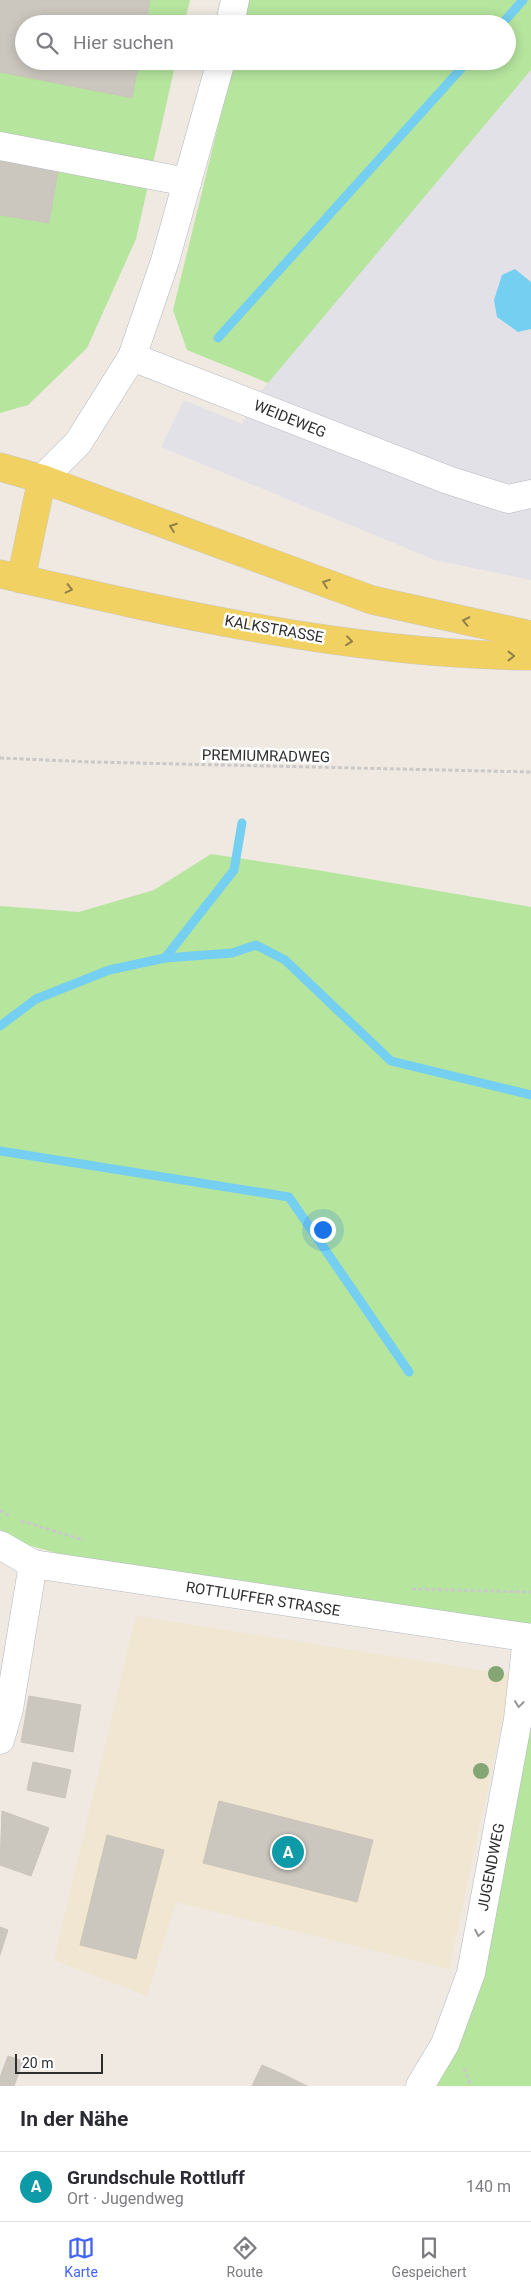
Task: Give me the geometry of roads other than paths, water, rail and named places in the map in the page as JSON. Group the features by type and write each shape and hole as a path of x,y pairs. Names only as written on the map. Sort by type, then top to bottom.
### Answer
{"main road":[{"path":"0,467 42,479 372,600 531,635"},
{"name":"KALKSTRASSE","path":"42,479 11,576 152,608 316,637 472,656 531,656"}],"street":[{"path":"232,15 235,0"},
{"path":"42,479 78,443 132,357 165,261 218,70"},
{"path":"0,146 187,182"},
{"name":"WEIDEWEG","path":"132,357 448,480 508,499 531,494"},
{"name":"ROTTLUFFER STRASSE","path":"0,1545 33,1564 529,1638"},
{"path":"0,1740 9,1709 33,1564"},
{"name":"JUGENDWEG","path":"420,2086 445,2044 470,1973 518,1719 529,1638"}],"water":[{"path":"515,269 531,282 531,329 518,332 497,317 494,300 502,275"}],"waterway":[{"path":"510,15 523,0"},
{"path":"218,338 460,70"},
{"path":"165,958 234,870 242,823"},
{"path":"0,1026 36,999 109,970 165,958 232,953 256,945 285,960 391,1061 531,1095"},
{"path":"0,1151 289,1197 409,1372"}],"place":[{"name":"Grundschule Rottluff","path":"288,1852"}]}
